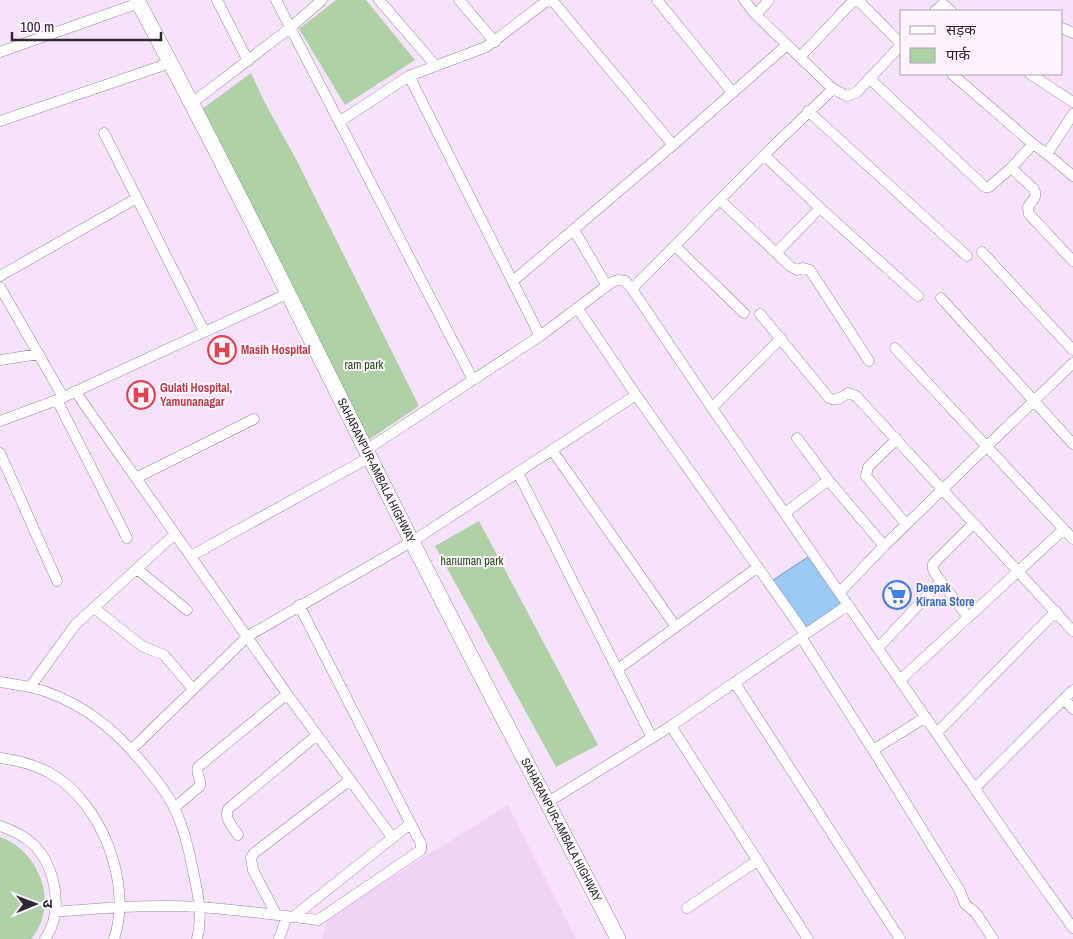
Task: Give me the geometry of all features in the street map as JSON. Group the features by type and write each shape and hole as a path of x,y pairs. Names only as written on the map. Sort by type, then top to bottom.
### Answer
{"main road":[{"name":"SAHARANPUR-AMBALA HIGHWAY","path":"138,2 192,103 368,453 618,939"}],"street":[{"path":"217,0 248,61"},
{"path":"276,0 473,380"},
{"path":"192,103 290,28 322,0"},
{"path":"378,0 436,66"},
{"path":"459,0 495,42"},
{"path":"657,0 732,92"},
{"path":"744,0 787,45 840,94 851,96 856,92 900,45"},
{"path":"756,14 769,0"},
{"path":"800,57 856,0 900,43"},
{"path":"339,122 409,76 477,52 495,42 547,1 673,145"},
{"path":"0,52 138,2"},
{"path":"936,10 943,4 950,10"},
{"path":"513,281 787,45"},
{"path":"0,121 170,63"},
{"path":"953,75 1073,176"},
{"path":"1032,75 1073,102"},
{"path":"409,76 540,336"},
{"path":"869,78 985,187 990,187 1033,144"},
{"path":"632,289 764,154 833,89"},
{"path":"808,111 967,256"},
{"path":"1047,154 1073,114"},
{"path":"104,133 204,331"},
{"path":"764,154 820,208 918,296"},
{"path":"1011,168 1036,193 1035,199 1028,207 1029,214 1073,261"},
{"path":"0,276 137,198"},
{"path":"720,200 795,270 804,268 810,270 869,361"},
{"path":"777,252 820,208"},
{"path":"574,230 607,286"},
{"path":"675,246 744,313"},
{"path":"982,252 1073,350"},
{"path":"191,556 368,453 540,336 612,282 622,280 632,289 712,408 1073,928"},
{"path":"0,287 39,354 127,538"},
{"path":"0,421 76,391 289,293"},
{"path":"941,298 1073,444"},
{"path":"578,309 636,395 758,567 803,636 960,890 965,904 976,913 993,939"},
{"path":"760,314 829,398 838,400 848,393 852,393 943,488 1018,573 1073,631"},
{"path":"712,408 781,338"},
{"path":"895,348 1073,539"},
{"path":"0,360 39,354"},
{"path":"840,592 906,524 1073,363"},
{"path":"76,391 316,735 392,837"},
{"path":"132,749 248,636 413,541 636,395"},
{"path":"136,478 254,418"},
{"path":"797,438 828,481 884,546"},
{"path":"896,439 868,466 866,476 906,524"},
{"path":"552,450 676,627"},
{"path":"0,453 57,581"},
{"path":"518,473 652,738"},
{"path":"785,513 828,481"},
{"path":"968,617 933,569 933,564 974,523"},
{"path":"900,680 1064,529"},
{"path":"30,687 68,633 175,534"},
{"path":"618,669 758,567"},
{"path":"136,569 187,610"},
{"path":"878,648 941,581"},
{"path":"55,912 121,907 199,907 318,920 422,850 421,844 299,605"},
{"path":"548,802 671,726 848,605"},
{"path":"94,608 142,646 164,655 192,689"},
{"path":"937,733 1056,611"},
{"path":"0,682 30,687 52,694 89,712 109,727 132,749 157,780 174,808 188,845 199,907 198,939"},
{"path":"735,683 900,939"},
{"path":"975,788 1073,690"},
{"path":"174,808 200,786 197,772 198,767 287,694"},
{"path":"1064,699 1073,709"},
{"path":"873,750 926,717"},
{"path":"671,726 808,939"},
{"path":"238,835 227,819 228,810 316,735"},
{"path":"0,758 27,762 49,772 78,796 95,819 108,845 117,872 121,907 118,928 114,939"},
{"path":"276,914 253,870 251,858 254,853 350,780"},
{"path":"279,939 290,917 410,824"},
{"path":"0,826 14,831 34,845 48,865 55,888 55,912 45,939"},
{"path":"687,908 757,861"}],"shaded area":[{"path":"508,805 576,939 322,939 328,917"}],"green space":[{"path":"336,0 366,0 415,60 345,105 299,29"},
{"name":"ram park","path":"251,73 419,406 367,441 202,109"},
{"name":"hanuman park","path":"479,521 598,745 556,767 435,546"},
{"path":"0,837 14,844 26,854 35,866 41,880 44,895 44,911 40,925 31,939 0,939"}],"water":[{"path":"811,555 844,602 804,629 770,582"}],"place":[{"name":"Masih Hospital","path":"222,350"},
{"name":"Gulati Hospital, Yamunanagar","path":"141,395"},
{"name":"Deepak Kirana Store","path":"897,595"}]}
